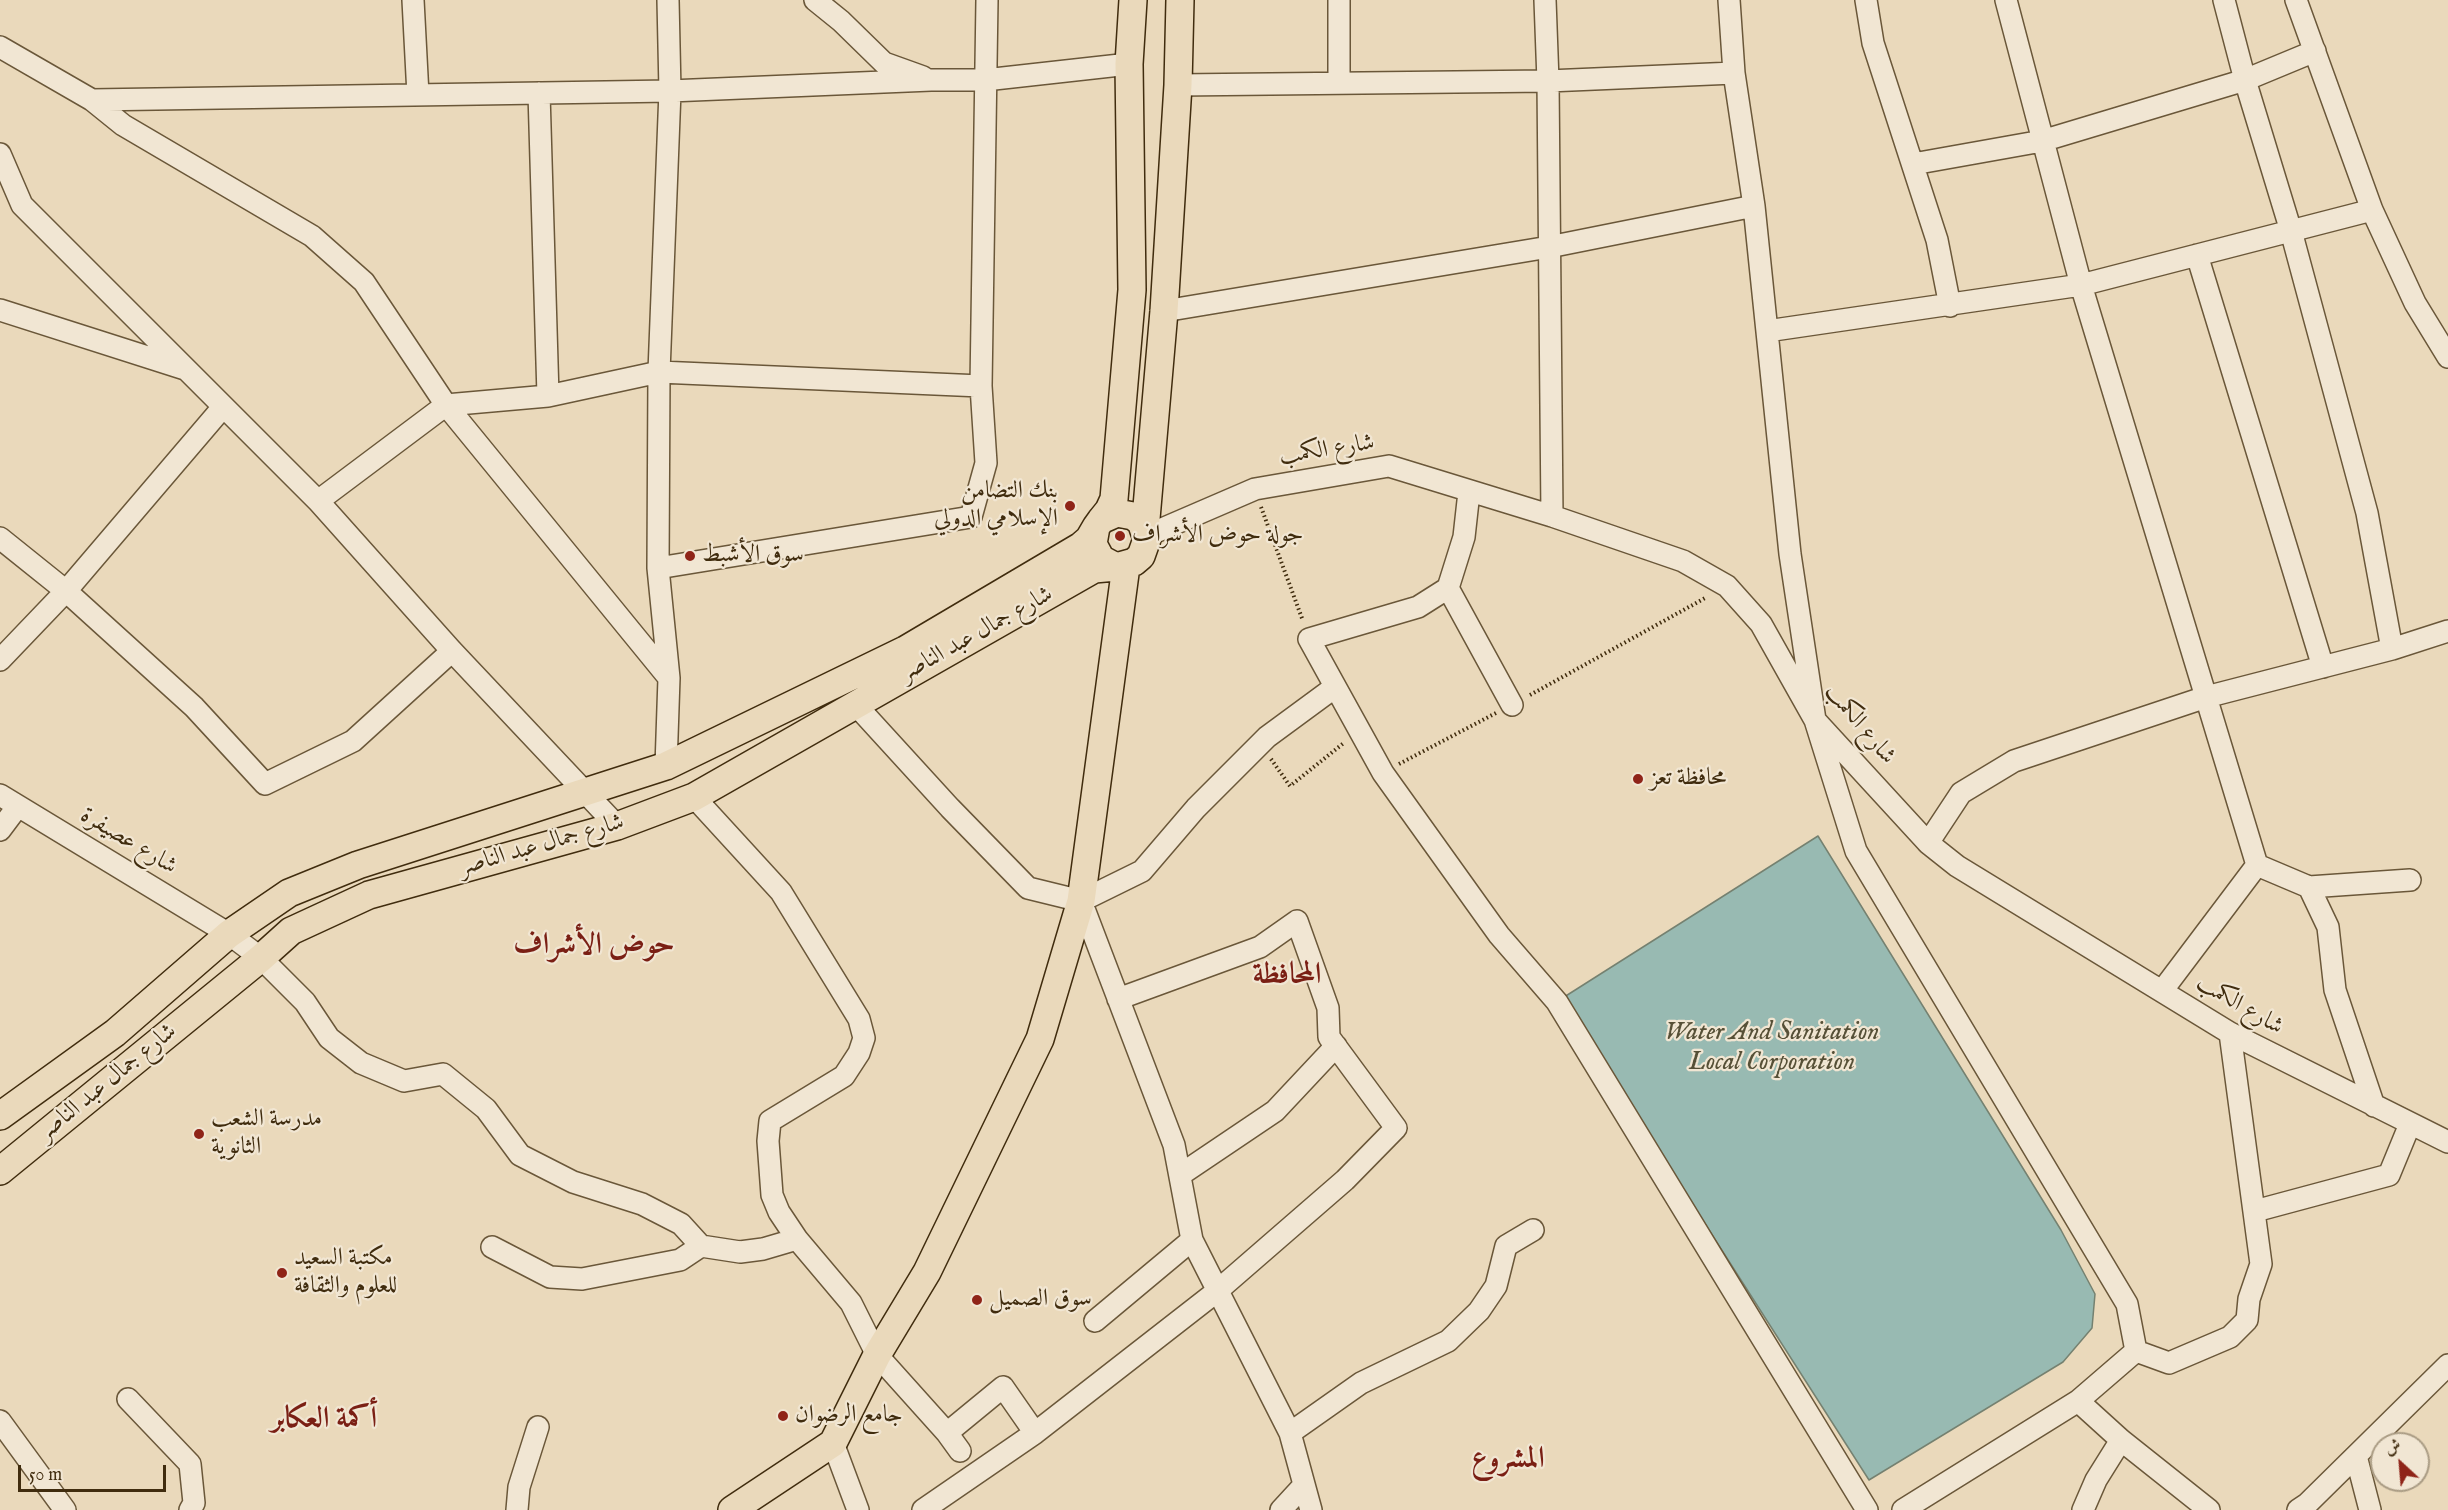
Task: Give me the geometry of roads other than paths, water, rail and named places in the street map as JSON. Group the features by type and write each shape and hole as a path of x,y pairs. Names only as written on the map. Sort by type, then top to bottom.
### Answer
{"main road":[{"name":"شارع جمال عبد الناصر","path":"0,1116 115,1033 229,934 289,893 358,865 587,794 666,766 905,650 1081,546 1089,539 1114,499 1132,290 1129,64 1133,0"},
{"path":"1145,533 1141,522 1125,513 1117,513 1098,524 1093,544 1096,552 1108,564 1121,566 1141,556 1145,548 1164,311 1178,85 1180,0"},
{"name":"شارع جمال عبد الناصر","path":"0,1171 291,931 369,895 617,826 694,797 1094,569 1121,566"},
{"path":"732,1510 833,1443 877,1355 927,1272 1040,1039 1081,901 1121,566"}],"street":[{"path":"412,0 418,95"},
{"path":"666,766 669,678 658,568 659,372 670,91 668,0"},
{"path":"815,0 841,10 884,63 931,80"},
{"path":"658,568 971,517 986,463 981,386 987,0"},
{"path":"1339,0 1340,83"},
{"path":"1545,0 1548,81 1552,516"},
{"path":"1729,0 1734,73 1754,206 1790,554 1815,720 1856,850 2127,1304 2136,1351"},
{"path":"1866,0 1873,43 1937,240 1950,306"},
{"path":"2006,0 2081,285 2257,865"},
{"path":"2224,0 2245,80 2291,231 2367,513 2392,649"},
{"path":"2296,0 2372,210 2415,303 2448,357"},
{"path":"0,47 92,100 123,125 312,236 364,282 446,405 669,678"},
{"path":"1913,164 2042,141 2245,80 2315,51"},
{"path":"92,100 670,91 931,80 985,80 1129,64"},
{"path":"1178,85 1548,81 1734,73"},
{"path":"539,93 548,396"},
{"path":"0,154 22,205 190,370 223,407 318,501 452,651 617,826"},
{"path":"1164,311 1549,247 1754,206"},
{"path":"1767,331 2081,285 2372,210"},
{"path":"2197,255 2323,667"},
{"path":"0,310 190,370"},
{"path":"318,501 446,405 548,396 659,372 981,386"},
{"path":"0,660 66,591 223,407"},
{"name":"شارع الكمب","path":"1145,533 1255,489 1389,466 1552,516 1683,561 1727,586 1761,624 1815,720 1928,843 1957,866 2230,1033 2448,1142"},
{"path":"1469,492 1464,537 1448,588 1418,607 1309,639 1383,773 1499,935 1557,1002 1867,1510"},
{"path":"0,538 66,591 194,707 265,784 353,741 452,651"},
{"path":"1448,588 1512,705"},
{"path":"1928,843 1961,793 2014,761 2206,697 2392,649 2448,632"},
{"path":"855,704 950,808 1028,888 1081,901 1142,871 1196,808 1261,744 1335,687"},
{"path":"694,797 782,892 859,1019 864,1038 859,1053 844,1076 770,1121 768,1141 772,1195 779,1212 797,1239 851,1303 877,1355 960,1450"},
{"path":"0,830 9,800"},
{"name":"شارع عصيفرة","path":"9,800 229,934 261,958 306,1002 329,1038 361,1063 404,1081 443,1074 486,1109 520,1155 573,1182 642,1204 681,1224 701,1246"},
{"path":"2257,865 2309,887 2410,880"},
{"path":"2162,991 2257,865"},
{"path":"2309,887 2328,927 2335,990 2374,1106"},
{"path":"1081,901 1174,1145 1192,1240 1216,1292 1290,1433 1311,1510"},
{"path":"923,1510 1035,1432 1216,1292 1345,1180 1396,1128 1329,1037 1328,1008 1297,921 1260,947 1118,999"},
{"path":"2136,1351 2169,1363 2230,1337 2247,1320 2249,1299 2261,1264 2230,1033"},
{"path":"1180,1175 1275,1111 1336,1046"},
{"path":"2255,1211 2389,1175 2410,1124"},
{"path":"1290,1433 1360,1383 1448,1341 1479,1311 1496,1286 1506,1246 1533,1230"},
{"path":"492,1247 550,1277 582,1279 680,1260 701,1246 740,1252 797,1239"},
{"path":"1095,1321 1192,1240"},
{"path":"1903,1510 2078,1401 2136,1351"},
{"path":"2298,1510 2307,1504 2448,1365"},
{"path":"946,1433 1003,1387 1035,1432"},
{"path":"128,1399 190,1464 194,1503 190,1510"},
{"path":"2078,1401 2121,1440 2209,1510"},
{"path":"0,1421 65,1510"},
{"path":"518,1510 519,1487 538,1427"},
{"path":"2084,1510 2096,1480 2121,1440"},
{"path":"833,1443 858,1510"},
{"path":"2356,1456 2370,1510"},
{"path":"1281,1510 1304,1485"}],"water":[{"name":"Water And Sanitation Local Corporation","path":"1818,836 2061,1230 2095,1294 2092,1328 2063,1362 1869,1480 1561,999"}],"place":[{"name":"بنك التضامن الإسلامي الدولي","path":"1070,506"},
{"name":"جولة حوض الأشراف","path":"1120,536"},
{"name":"سوق الأشبط","path":"690,556"},
{"name":"محافظة تعز","path":"1638,779"},
{"name":"مدرسة الشعب الثانوية","path":"199,1134"},
{"name":"مكتبة السعيد للعلوم والثقافة","path":"282,1273"},
{"name":"سوق الصميل","path":"977,1300"},
{"name":"جامع الرضوان","path":"783,1416"}],"district":[{"name":"حوض الأشراف","path":"594,947"},
{"name":"المحافظة","path":"1287,977"},
{"name":"أكمة العكابر","path":"324,1421"},
{"name":"المشروع","path":"1508,1461"}]}
